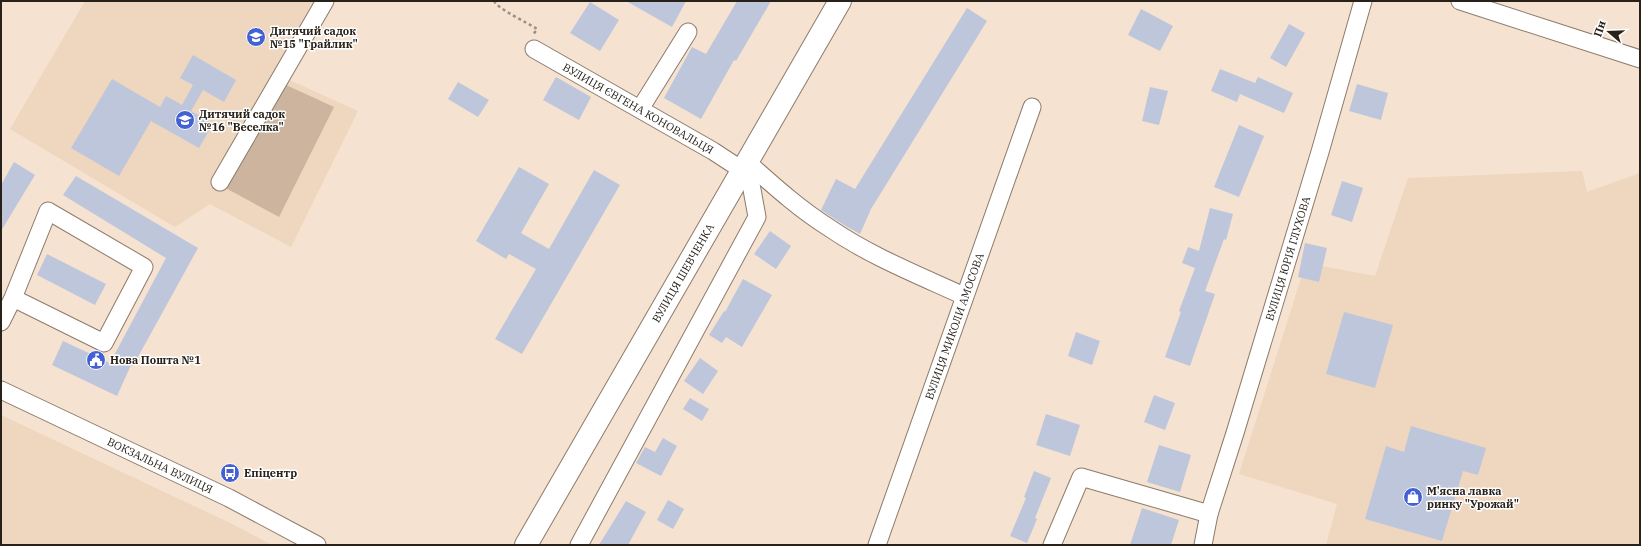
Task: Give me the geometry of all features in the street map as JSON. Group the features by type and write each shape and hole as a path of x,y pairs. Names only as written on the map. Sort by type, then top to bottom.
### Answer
{"main road":[{"name":"ВУЛИЦЯ ШЕВЧЕНКА","path":"526,545 840,1"}],"street":[{"path":"220,182 326,1"},
{"name":"ВУЛИЦЯ ЮРІЯ ГЛУХОВА","path":"1203,545 1209,514 1235,433 1363,1"},
{"path":"1460,1 1640,59"},
{"path":"640,109 688,32"},
{"name":"ВУЛИЦЯ ЄВГЕНА КОНОВАЛЬЦЯ","path":"534,49 744,166 829,228 879,257 964,296"},
{"name":"ВУЛИЦЯ МИКОЛИ АМОСОВА","path":"877,545 1032,107"},
{"path":"580,545 757,217 744,166"},
{"path":"1,322 13,298 48,211 144,267 104,343 13,298"},
{"name":"ВОКЗАЛЬНА ВУЛИЦЯ","path":"1,390 229,498 317,545"},
{"path":"1052,545 1081,477 1209,514"}],"path":[{"path":"494,1 495,4 537,29 530,41 534,49"}],"shaded area":[{"name":"Дитячий садок №16 \"Веселка\"","path":"85,1 317,1 274,73 358,111 291,247 210,204 175,227 10,129"},
{"path":"284,84 334,107 279,217 222,186"},
{"path":"1582,171 1587,192 1640,173 1640,545 1326,545 1337,504 1239,474 1306,263 1375,276 1408,178"},
{"path":"1,415 230,523 272,545 1,545"}],"building":[{"path":"626,1 686,1 672,27"},
{"path":"737,1 771,1 736,61 734,60 701,119 664,98 692,47 706,54"},
{"path":"590,2 619,20 600,51 570,33"},
{"path":"967,8 987,21 871,209 860,234 821,210 836,179 855,189"},
{"path":"1141,9 1173,26 1160,51 1128,35"},
{"path":"1289,24 1305,33 1286,67 1270,58"},
{"path":"193,55 236,80 224,102 203,90 191,111 213,124 199,148 151,121 119,176 71,148 112,79 160,107 166,96 182,105 193,85 180,78"},
{"path":"1220,69 1255,83 1258,77 1293,93 1284,113 1240,94 1237,102 1211,91"},
{"path":"556,77 591,97 579,120 543,100"},
{"path":"458,82 489,100 478,117 448,99"},
{"path":"1357,84 1388,93 1381,120 1349,111"},
{"path":"1150,87 1168,91 1159,125 1142,121"},
{"path":"1239,125 1264,136 1239,197 1214,187"},
{"path":"14,162 35,175 1,231 1,185"},
{"path":"519,167 549,184 521,233 549,249 594,170 620,185 522,354 495,339 536,269 509,254 506,259 476,241"},
{"path":"76,176 198,248 133,366 131,365 117,396 52,365 63,341 110,363 166,258 63,195"},
{"path":"1342,181 1363,188 1352,222 1331,215"},
{"path":"1210,208 1233,214 1226,240 1224,239 1205,291 1215,294 1190,366 1165,357 1181,312 1179,311 1195,268 1182,263 1188,247 1199,251"},
{"path":"770,231 791,246 776,269 754,254"},
{"path":"1305,243 1327,248 1319,282 1298,277"},
{"path":"47,254 106,284 95,305 37,275"},
{"path":"743,279 772,295 742,347 726,337 722,343 709,335 724,311 725,312"},
{"path":"1344,312 1393,325 1375,388 1326,374"},
{"path":"1076,332 1100,341 1092,365 1068,356"},
{"path":"700,358 718,371 703,394 684,381"},
{"path":"1154,395 1175,403 1165,430 1144,422"},
{"path":"690,398 709,409 702,421 683,409"},
{"path":"1046,414 1080,425 1070,456 1036,445"},
{"name":"М'ясна лавка ринку \"Урожай\"","path":"1411,426 1486,448 1478,475 1463,471 1442,541 1365,519 1386,446 1404,452"},
{"path":"663,438 677,446 661,476 636,463 645,447 655,452"},
{"path":"1159,445 1191,455 1180,492 1147,482"},
{"path":"1034,471 1051,478 1027,543 1010,536 1026,498 1024,497"},
{"path":"668,500 684,509 673,529 657,520"},
{"path":"626,501 646,512 628,545 599,545"},
{"path":"1142,508 1179,520 1171,545 1130,545"}],"place":[{"name":"Дитячий садок №15 \"Грайлик\"","path":"256,37"},
{"name":"Дитячий садок №16 \"Веселка\"","path":"185,120"},
{"name":"Нова Пошта №1","path":"96,360"},
{"name":"Епіцентр","path":"230,473"},
{"name":"М'ясна лавка ринку \"Урожай\"","path":"1413,497"}]}
